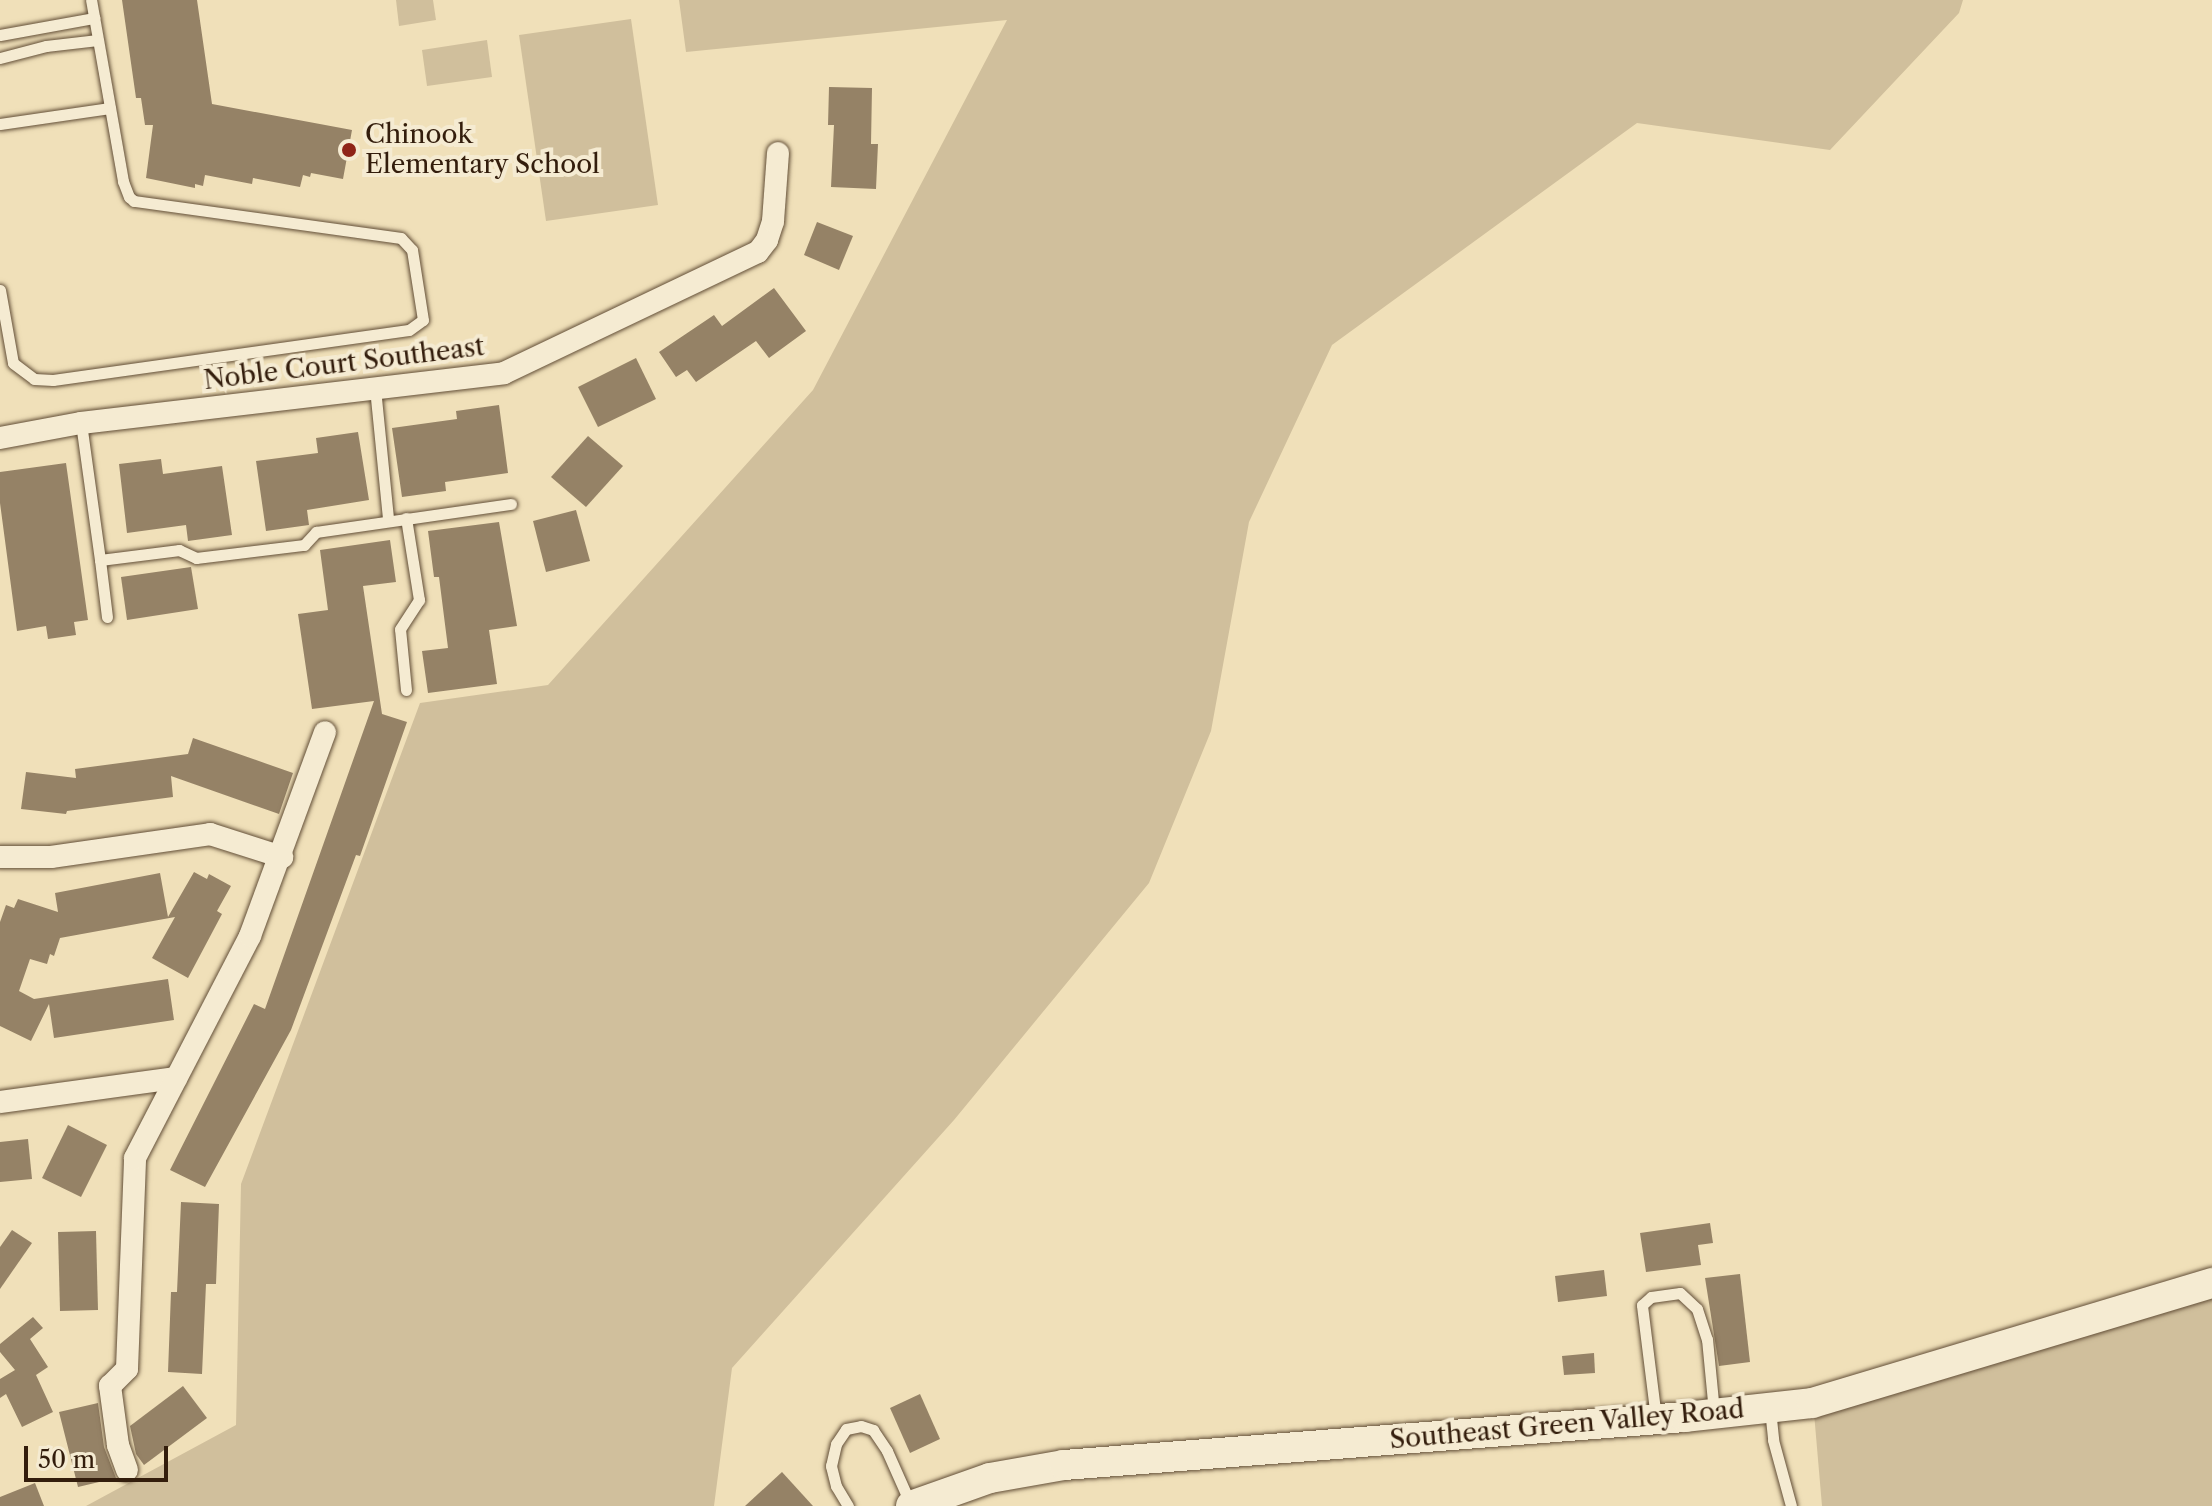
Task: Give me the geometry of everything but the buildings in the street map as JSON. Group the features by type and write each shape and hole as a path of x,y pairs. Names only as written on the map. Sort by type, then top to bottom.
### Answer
{"street":[{"name":"Noble Court Southeast","path":"0,438 81,423 504,373 758,252 767,240 773,221 778,153"},
{"path":"127,1470 118,1445 110,1386 127,1369 135,1158 250,936 282,857 325,732"},
{"path":"0,857 51,857 210,834 282,857"},
{"path":"0,1102 176,1078"},
{"name":"Southeast Green Valley Road","path":"911,1506 990,1478 1064,1465 1656,1419 1812,1403 2212,1283"}],"lane":[{"path":"0,290 8,351 20,371 34,379 53,380 409,330 420,324 424,314 412,250 401,238 134,201 123,181 91,0"},
{"path":"0,35 94,18"},
{"path":"0,58 46,46 98,40"},
{"path":"0,124 110,108"},
{"path":"375,388 388,519"},
{"path":"81,423 107,617"},
{"path":"100,560 179,550 196,558 304,545 316,532 388,519 511,504"},
{"path":"406,518 419,600 400,629 406,690"},
{"path":"1656,1419 1642,1305 1651,1297 1680,1293 1697,1309 1707,1339 1714,1414"},
{"path":"1770,1408 1773,1440 1791,1506"},
{"path":"848,1506 836,1486 831,1466 836,1444 846,1429 861,1426 873,1430 887,1451 911,1506"}],"shaded area":[{"path":"396,0 433,0 436,20 399,26"},
{"path":"679,0 1963,0 1959,13 1830,150 1637,123 1332,345 1249,522 1211,731 1149,883 954,1120 732,1368 714,1506 86,1506 236,1425 241,1184 420,703 548,685 813,390 1007,20 686,52"},
{"path":"631,19 658,205 546,221 519,35"},
{"path":"487,40 492,77 427,86 422,50"},
{"path":"2212,1292 2212,1506 1822,1506 1814,1413"}],"place":[{"name":"Chinook Elementary School","path":"349,150"}]}
